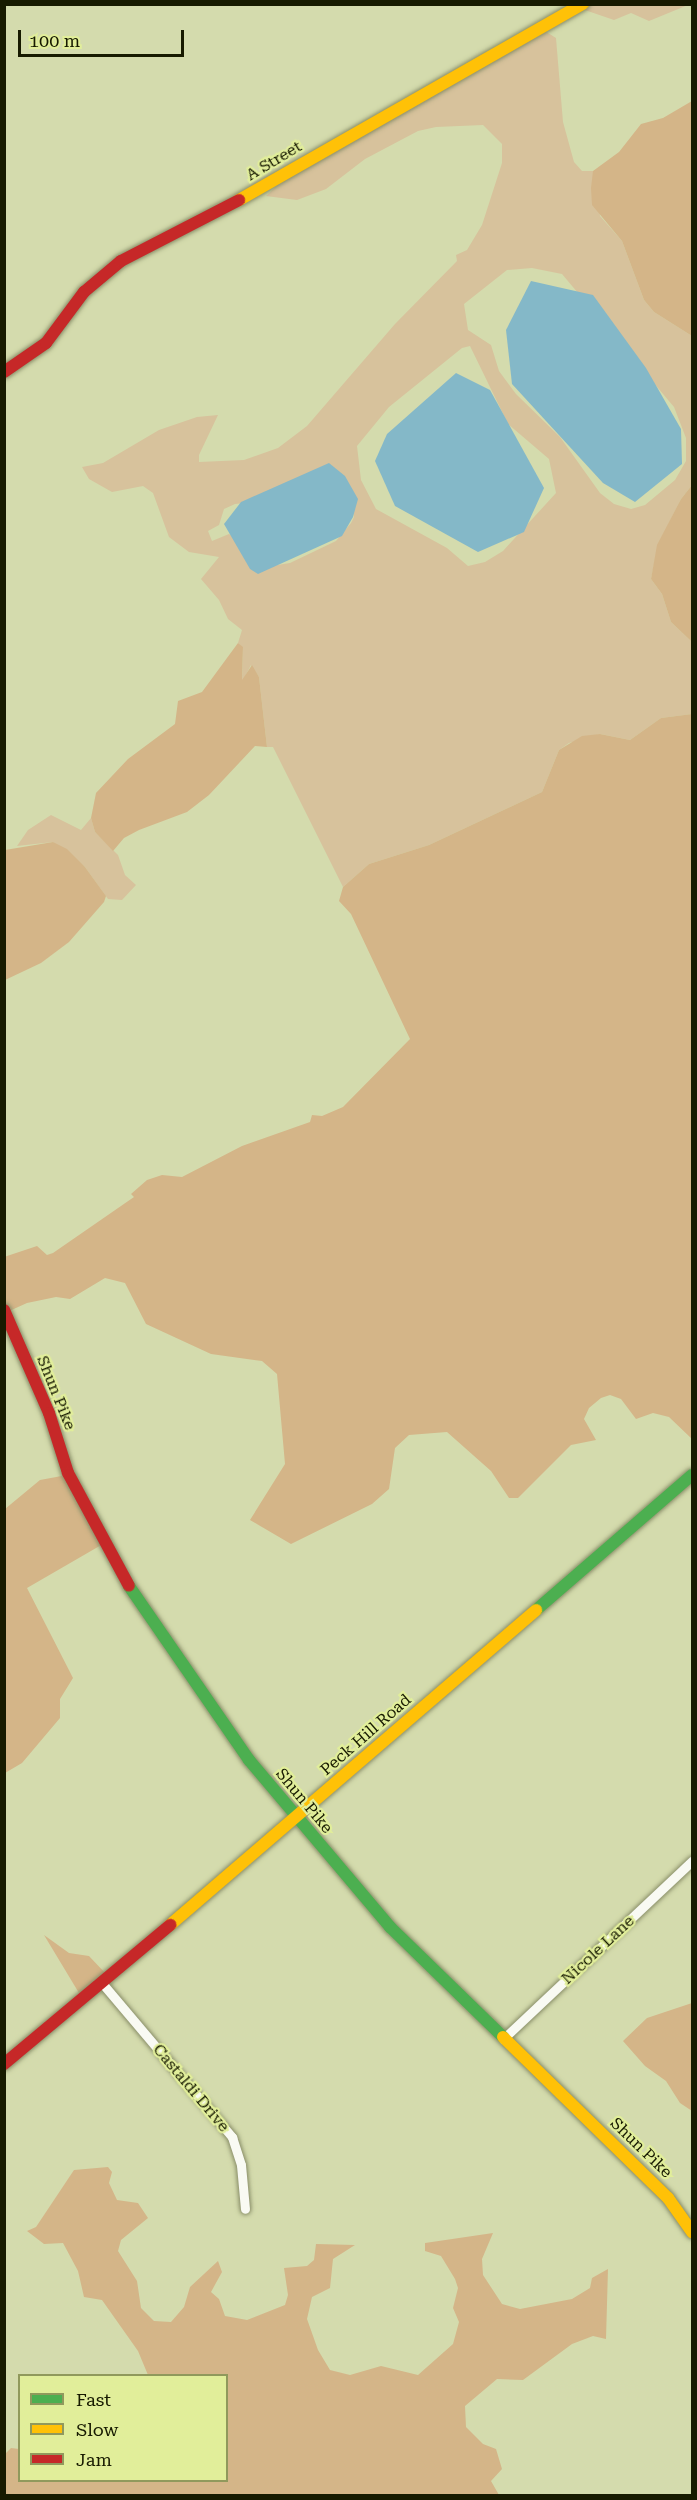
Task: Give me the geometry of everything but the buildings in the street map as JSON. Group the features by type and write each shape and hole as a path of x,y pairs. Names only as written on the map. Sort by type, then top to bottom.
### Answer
{"street":[{"name":"A Street","path":"4,372 46,343 84,292 121,261 235,203 583,4"},
{"name":"Shun Pike","path":"4,1310 49,1413 68,1473 132,1592 249,1761 390,1927 668,2198 693,2232"},
{"name":"Peck Hill Road","path":"4,2064 296,1819 693,1475"},
{"name":"Nicole Lane","path":"503,2039 693,1861"},
{"name":"Castaldi Drive","path":"102,1983 232,2137 242,2165 245,2209"}],"shaded area":[{"path":"581,4 688,5 649,21 631,13 614,20 576,7"},
{"path":"540,28 556,38 563,122 574,162 582,171 594,171 600,216 622,241 644,300 654,312 692,336 692,485 681,499 658,545 651,579 662,594 671,622 692,642 692,714 661,718 630,740 600,734 569,743 559,750 542,792 429,845 369,864 343,887 273,747 267,747 259,677 251,665 242,682 243,648 238,643 242,630 228,619 219,600 201,579 219,557 189,552 169,537 153,493 143,486 112,492 89,479 82,467 103,463 159,430 197,417 218,415 199,455 199,462 244,460 278,448 307,426 395,324 457,261 456,255 467,250 482,225 502,163 502,144 483,125 436,127 418,131 365,159 326,189 297,200 266,196 291,172","holes":["532,268 562,274 674,407 686,438 686,461 675,480 645,505 631,509 614,504 600,493 560,437 516,394 499,371 491,345 468,330 464,304 507,270","470,346 508,424 549,459 556,493 503,551 485,562 468,566 447,548 376,509 361,480 357,446 389,407 462,348","350,491 354,517 336,541 290,563 271,566 245,558 229,534 212,541 208,531 219,525 224,509 235,504"]},
{"path":"692,101 692,336 654,312 644,300 622,241 592,205 591,188 593,171 619,152 641,124 663,118"},
{"path":"692,485 692,642 671,622 662,594 651,579 657,545 681,499"},
{"path":"238,643 243,647 242,680 252,665 259,677 267,747 255,746 209,795 187,812 139,830 124,838 113,851 95,832 91,818 96,793 128,759 175,724 178,701 202,692"},
{"path":"692,714 692,1439 669,1417 653,1413 636,1419 621,1399 610,1395 601,1398 589,1408 584,1419 596,1440 571,1445 518,1498 509,1498 491,1471 447,1432 409,1435 395,1448 389,1489 372,1504 291,1544 250,1520 285,1464 277,1374 262,1361 211,1354 146,1324 125,1283 105,1278 70,1299 56,1297 27,1303 7,1312 10,1329 5,1331 4,1257 37,1246 47,1255 53,1253 134,1197 131,1194 147,1180 162,1175 182,1177 242,1146 310,1122 312,1115 322,1116 343,1107 410,1039 351,914 339,901 343,887 369,864 429,845 542,792 559,750 582,736 600,734 630,740 661,718"},
{"path":"51,815 81,830 91,818 95,832 118,855 125,875 136,885 122,900 108,899 85,867 53,842 17,846 28,830"},
{"path":"53,842 67,849 85,867 106,896 104,902 69,942 41,963 5,980 5,850"},
{"path":"67,1475 103,1544 27,1588 73,1678 60,1699 60,1718 22,1763 5,1773 5,1509 40,1480"},
{"path":"44,1935 69,1953 89,1956 107,1975 82,1998"},
{"path":"692,2003 692,2111 680,2103 666,2081 645,2066 623,2041 647,2018"},
{"path":"108,2167 112,2172 109,2183 117,2200 138,2203 148,2218 121,2240 118,2251 137,2281 141,2308 154,2321 171,2322 184,2307 190,2287 218,2261 222,2272 211,2292 219,2299 225,2316 247,2320 285,2305 288,2295 284,2268 307,2266 314,2260 316,2244 355,2245 333,2259 330,2288 312,2297 307,2319 318,2350 330,2370 350,2375 381,2366 418,2375 453,2344 459,2322 453,2308 458,2288 455,2279 441,2256 425,2251 425,2243 493,2233 482,2259 483,2275 502,2304 520,2309 572,2299 590,2288 592,2278 608,2269 606,2339 593,2336 572,2344 523,2380 497,2379 465,2406 466,2427 483,2444 496,2449 502,2469 491,2481 499,2495 5,2495 5,2454 11,2448 18,2449 18,2482 228,2482 228,2374 148,2374 138,2351 102,2300 84,2297 78,2271 63,2243 44,2244 27,2231 36,2227 74,2170"}],"water":[{"path":"531,281 593,295 646,368 681,429 682,464 635,502 603,483 512,384 506,330"},
{"path":"456,373 490,390 544,488 524,532 478,552 395,506 375,461 387,434"},
{"path":"329,463 345,476 358,499 353,517 342,536 258,574 250,569 224,524 241,502"}],"traffic: fast":[{"path":"536,1610 692,1475"},
{"path":"129,1586 249,1760 390,1927 503,2037"}],"traffic: slow":[{"path":"239,200 583,4"},
{"path":"170,1925 536,1610"},
{"path":"503,2037 668,2198 692,2232"}],"traffic: jam":[{"path":"4,372 46,343 84,292 121,261 239,200"},
{"path":"4,1310 49,1413 68,1473 129,1586"},
{"path":"4,2064 170,1925"}]}
